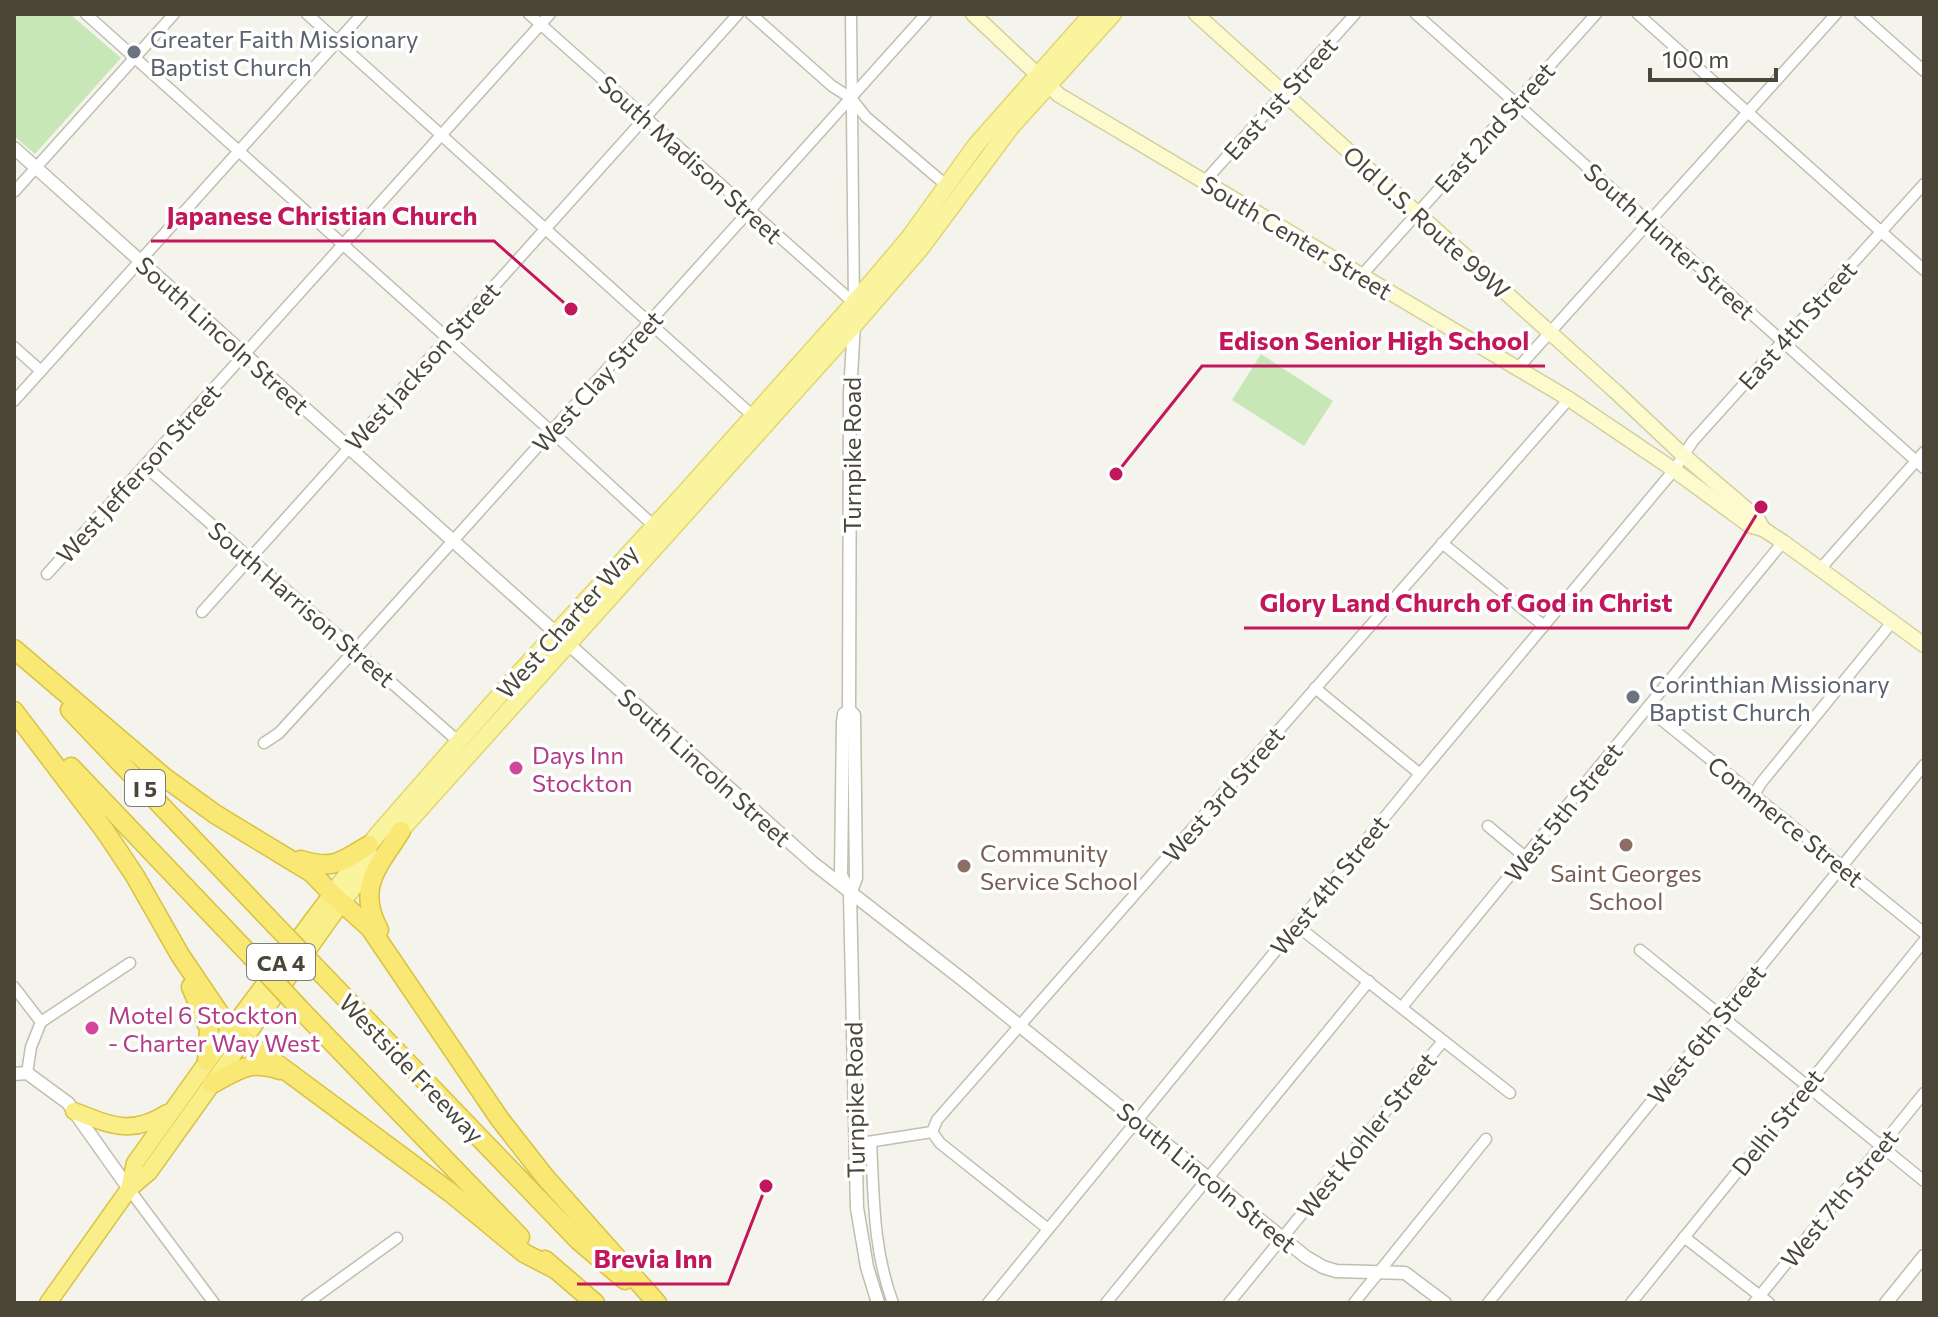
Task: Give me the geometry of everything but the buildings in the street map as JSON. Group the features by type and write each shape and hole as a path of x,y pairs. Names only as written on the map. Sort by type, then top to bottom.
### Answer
{"highway":[{"path":"14,650 185,793 312,873 370,928 499,1118 545,1177 655,1303"},
{"name":"Westside Freeway","path":"14,650 579,1241 655,1303"},
{"path":"14,709 118,850 180,955 238,1034 451,1193 524,1253 553,1268"},
{"name":"Westside Freeway","path":"14,709 458,1175 553,1268 595,1303"},
{"path":"401,831 372,882 368,900 372,918 401,972"},
{"path":"286,856 327,866 337,864 369,845"},
{"name":"West Charter Way","path":"48,1303 129,1189 149,1172 212,1084 238,1034 337,898"},
{"path":"180,955 180,968 209,1029 207,1061"},
{"name":"West Charter Way","path":"129,1189 135,1163 207,1061 238,1034"},
{"path":"212,1084 250,1064 262,1064 289,1073"},
{"path":"74,1111 122,1127 139,1127 175,1108"}],"main road":[{"name":"South Center Street","path":"973,14 1059,95 1569,399 1674,470"},
{"path":"1043,80 1092,14"},
{"path":"1043,80 1113,14"},
{"name":"Old U.S. Route 99W","path":"1196,14 1683,455 1757,518 1763,529"},
{"name":"West Charter Way","path":"337,898 427,802 654,526 854,303 909,238 992,126 1043,80"},
{"name":"West Charter Way","path":"337,898 369,845 459,742 633,571 920,249 1043,80"},
{"path":"735,458 732,451 757,422 753,416"},
{"name":"Old U.S. Route 99W","path":"1674,470 1749,525 1763,529 1821,568 1924,645"},
{"path":"633,571 634,559 654,535 654,526"},
{"path":"427,802 430,787 456,757 459,742"}],"street":[{"path":"86,14 654,526"},
{"path":"14,192 174,14"},
{"path":"307,14 753,416"},
{"path":"14,401 362,14"},
{"name":"South Madison Street","path":"529,14 854,303"},
{"name":"West Jefferson Street","path":"47,574 550,14"},
{"name":"West Jackson Street","path":"202,612 738,14"},
{"path":"751,14 832,86 851,98 866,117 946,185"},
{"name":"Turnpike Road","path":"851,14 854,324 841,875 850,894 857,1208 861,1238 878,1303"},
{"name":"West Clay Street","path":"264,743 279,733 354,651 926,14"},
{"name":"East 1st Street","path":"1204,182 1355,14"},
{"name":"South Hunter Street","path":"1416,14 1782,342 1921,461"},
{"name":"East 2nd Street","path":"1361,276 1596,14"},
{"path":"1638,14 1924,270"},
{"path":"1517,369 1836,14"},
{"path":"1860,14 1924,71"},
{"name":"South Lincoln Street","path":"14,148 850,894 1282,1238 1323,1267 1355,1273 1405,1273 1445,1303"},
{"name":"East 4th Street","path":"1674,470 1683,455 1924,184"},
{"path":"14,347 41,371"},
{"name":"West 3rd Street","path":"932,1132 937,1120 1569,399"},
{"path":"1821,568 1921,461"},
{"name":"South Harrison Street","path":"145,466 459,742"},
{"name":"West 4th Street","path":"988,1303 1420,774 1674,470"},
{"name":"West 5th Street","path":"1402,1007 1783,542"},
{"path":"1442,543 1544,626"},
{"path":"1754,795 1893,621"},
{"path":"1315,688 1420,774"},
{"name":"Commerce Street","path":"1647,708 1924,933"},
{"name":"West 6th Street","path":"1488,1303 1924,765"},
{"path":"1488,826 1525,857"},
{"path":"1296,925 1510,1093"},
{"name":"Delhi Street","path":"1631,1303 1924,941"},
{"path":"1640,950 1924,1181"},
{"path":"130,963 41,1022 20,1073 54,1091 74,1111 214,1303"},
{"path":"1106,1303 1369,981"},
{"path":"14,987 41,1022"},
{"name":"West Kohler Street","path":"1229,1303 1443,1041"},
{"name":"West 7th Street","path":"1761,1301 1924,1093"},
{"path":"855,1144 932,1132 940,1143 1048,1229"},
{"path":"1354,1303 1486,1139"},
{"path":"871,1142 873,1218 882,1268 893,1303"},
{"path":"1684,1237 1761,1301"},
{"path":"307,1303 397,1238"},
{"path":"1886,1303 1924,1256"}],"green space":[{"path":"14,14 70,14 121,58 35,154 14,136"},
{"path":"1261,354 1333,401 1304,446 1232,400"}],"place":[{"name":"Greater Faith Missionary Baptist Church","path":"134,52"},
{"name":"Japanese Christian Church","path":"571,309"},
{"name":"Edison Senior High School","path":"1116,474"},
{"name":"Glory Land Church of God in Christ","path":"1761,507"},
{"name":"Corinthian Missionary Baptist Church","path":"1633,697"},
{"name":"Days Inn Stockton","path":"516,768"},
{"name":"Saint Georges School","path":"1626,845"},
{"name":"Community Service School","path":"964,866"},
{"name":"Motel 6 Stockton - Charter Way West","path":"92,1028"},
{"name":"Brevia Inn","path":"766,1186"}]}
